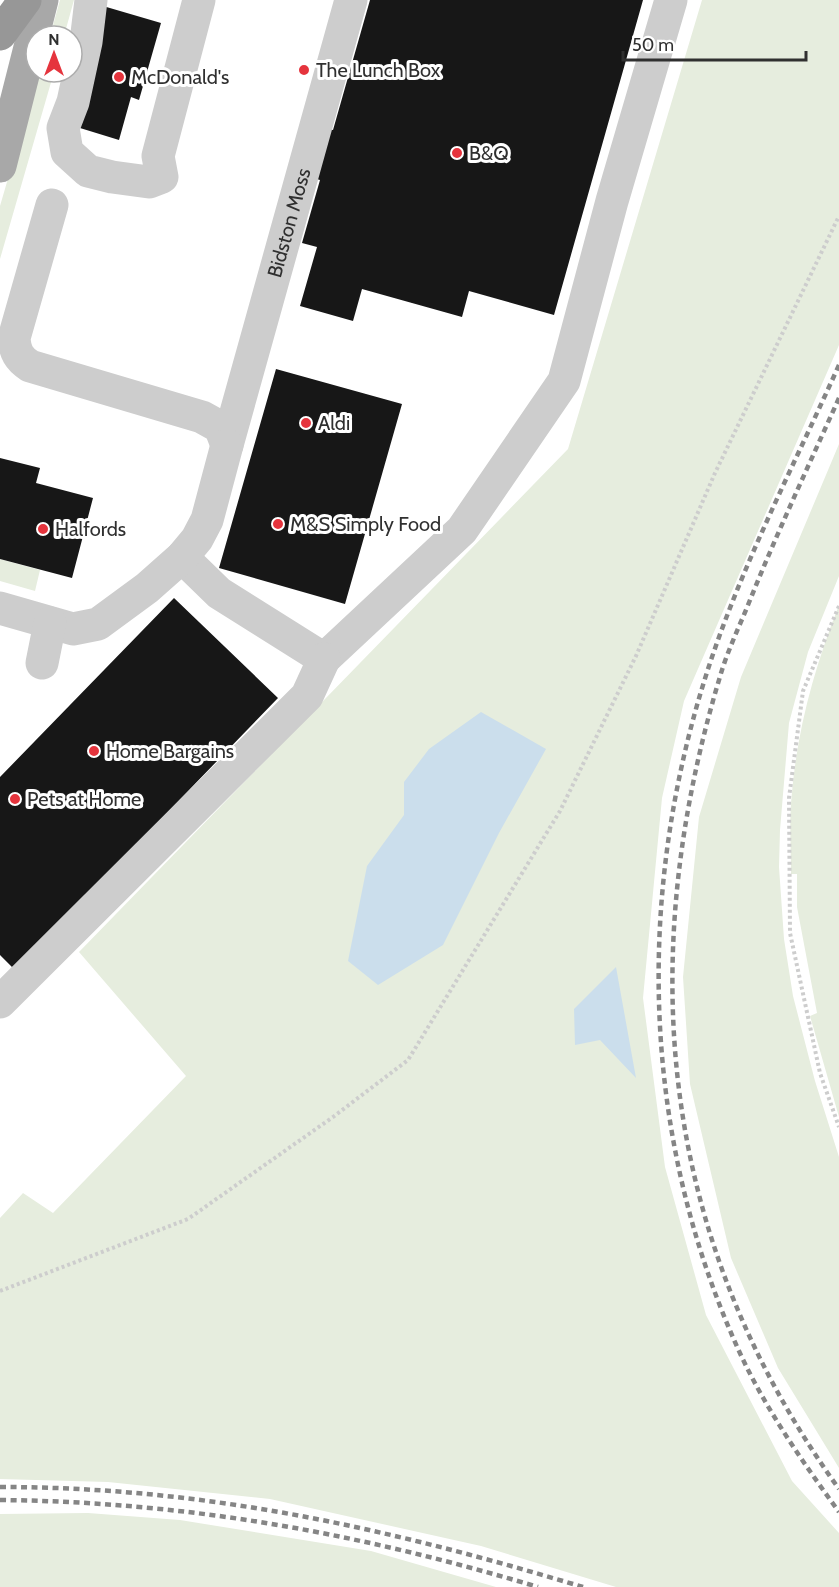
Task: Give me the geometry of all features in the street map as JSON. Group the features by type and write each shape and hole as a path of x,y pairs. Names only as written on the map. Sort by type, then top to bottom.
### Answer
{"highway":[{"path":"0,34 25,0"}],"main road":[{"path":"0,166 42,0"}],"street":[{"path":"91,0 73,102 63,128 67,152 88,171 149,182 162,177 158,156 199,0"},
{"name":"Bidston Moss","path":"0,608 73,629 98,624 147,588 182,557 197,539 207,520 351,0"},
{"path":"0,1002 306,696 324,659 462,530 564,381 612,201 671,0"},
{"path":"52,205 14,338 15,350 21,360 30,366 202,417 220,427 227,445"},
{"path":"182,557 219,593 324,659"},
{"path":"42,663 50,622"}],"path":[{"path":"0,1291 188,1219 333,1117 408,1060 560,811 636,656 715,473 839,216"},
{"path":"839,606 802,691 789,798 790,933 820,1073 839,1127"}],"green space":[{"path":"60,0 74,0 67,24 53,24"},
{"path":"702,0 839,0 839,345 684,701 662,798 643,998 665,1167 706,1315 792,1481 839,1533 839,1587 616,1587 481,1546 270,1499 108,1482 0,1479 0,1218 23,1193 53,1213 186,1076 79,952 568,449"},
{"path":"36,84 51,84 0,259 0,206"},
{"path":"839,444 839,576 808,652 789,723 779,867 784,939 793,996 815,1081 839,1157 839,1468 778,1368 731,1258 690,1084 683,977 699,817 741,677"},
{"path":"0,559 40,570 35,591 0,581"},
{"path":"839,605 839,1117 810,1016 817,1013 797,907 797,874 791,874 790,823 798,744 803,720 822,651"},
{"path":"88,1513 180,1520 371,1551 496,1587 0,1587 0,1514"}],"water":[{"path":"481,712 546,749 499,833 443,945 378,985 348,961 367,866 404,815 404,782 429,749"},
{"path":"616,967 636,1078 600,1040 575,1045 574,1009"}],"building":[{"name":"B&Q","path":"370,0 643,0 554,315 469,291 462,317 362,289 353,321 300,306 317,247 302,243 320,180 307,176 321,127 333,130"},
{"path":"103,6 161,23 139,100 131,97 119,140 80,128"},
{"path":"276,369 402,404 345,604 219,568"},
{"name":"Halfords","path":"0,458 40,468 36,483 93,498 72,578 0,559"},
{"path":"174,598 278,698 15,970 0,955 0,777"}],"railway":[{"path":"839,365 738,587 710,663 686,749 669,836 660,923 659,1010 667,1097 682,1183 706,1268 739,1351 760,1393 798,1454 839,1512"},
{"path":"839,398 770,553 722,670 694,778 677,885 672,991 680,1094 699,1196 732,1296 779,1394 839,1489"},
{"path":"0,1487 150,1494 295,1515 438,1546 583,1587"},
{"path":"0,1500 138,1507 272,1524 404,1551 538,1587"}],"place":[{"name":"The Lunch Box","path":"304,70"},
{"name":"McDonald's","path":"119,77"},
{"name":"B&Q","path":"457,153"},
{"name":"Aldi","path":"306,423"},
{"name":"M&S Simply Food","path":"278,524"},
{"name":"Halfords","path":"43,529"},
{"name":"Home Bargains","path":"94,751"},
{"name":"Pets at Home","path":"15,799"}]}
